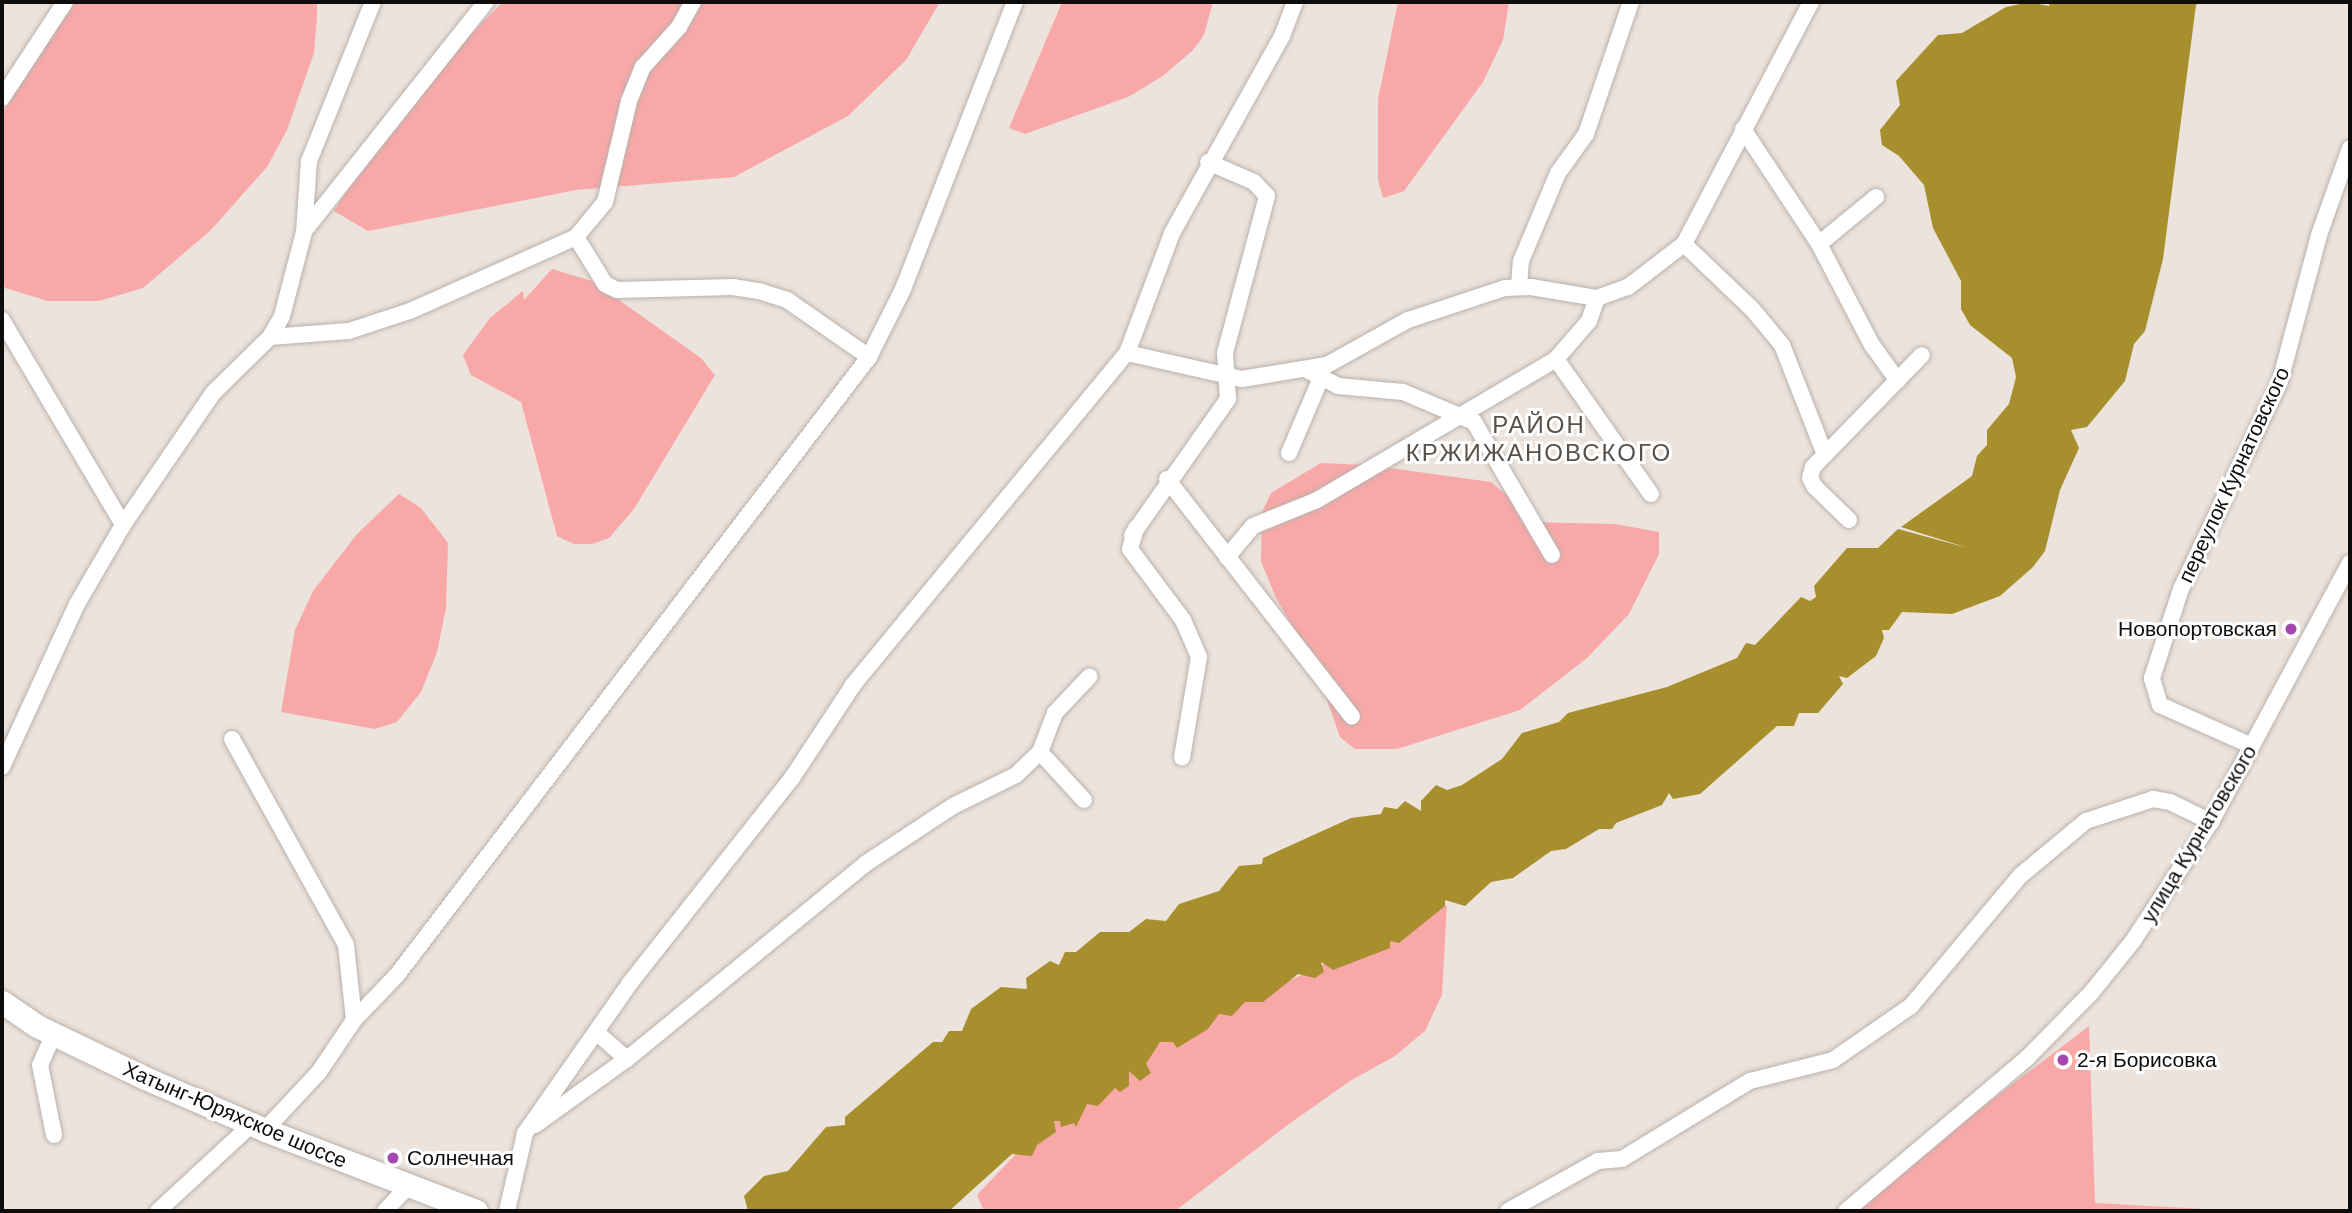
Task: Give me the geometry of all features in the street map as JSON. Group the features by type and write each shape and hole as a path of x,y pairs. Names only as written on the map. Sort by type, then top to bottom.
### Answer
{"street":[{"path":"2,99 65,2"},
{"path":"2,767 77,604 123,525 212,393 270,337 289,295 304,232 305,185 317,135 373,2"},
{"path":"304,232 486,2"},
{"path":"270,337 349,331 410,311 576,237 605,202 629,101 643,67 678,27 693,2"},
{"path":"158,1211 320,1072 354,1020 397,975 869,357 903,289 1015,2"},
{"path":"507,1211 525,1133 596,1032 792,778 853,685 1128,353 1172,233 1208,162 1282,36 1295,2"},
{"path":"1519,286 1521,261 1558,173 1586,134 1631,2"},
{"path":"1128,353 1224,379 1314,374 1437,308 1519,286 1597,298 1646,277 1684,244 1811,2"},
{"path":"1743,129 1819,244 1872,345 1898,382"},
{"name":"переулок Курнатовского","path":"2252,746 2160,705 2152,678 2177,599 2280,381 2319,235 2350,148"},
{"path":"1182,758 1199,657 1183,620 1130,549 1134,531 1167,480 1228,399 1224,379 1225,353 1267,196 1254,182 1208,162"},
{"path":"1819,244 1876,197"},
{"path":"576,237 585,245 605,284 617,290 733,287 759,291 788,300 869,357"},
{"path":"1684,244 1753,310 1782,345 1825,455"},
{"path":"1227,557 1253,526 1317,500 1462,417 1556,359 1589,321 1597,298"},
{"path":"2,320 123,525"},
{"path":"1849,520 1810,478 1825,455 1922,355"},
{"path":"1556,359 1651,494"},
{"path":"1314,374 1338,386 1403,392 1474,422 1552,555"},
{"path":"1289,453 1314,374"},
{"path":"1167,480 1352,717"},
{"name":"улица Курнатовского","path":"1846,1211 2059,1028 2133,941 2211,822 2350,563"},
{"path":"525,1133 627,1059 865,864 953,806 1016,775 1040,752 1055,713 1089,677"},
{"path":"232,739 346,945 354,1020"},
{"path":"1040,752 1084,800"},
{"path":"1508,1211 1598,1161 1622,1159 1749,1081 1833,1060 1911,1006 2020,876 2086,821 2153,799 2211,822"},
{"name":"Хатынг-Юряхское шоссе","path":"2,1002 54,1034 259,1127 407,1187 476,1211"},
{"path":"596,1032 627,1059"},
{"path":"54,1034 40,1065 54,1135"},
{"path":"385,1211 407,1187"}],"shaded area":[{"path":"74,2 317,2 314,53 287,130 267,167 210,231 143,288 99,301 48,301 5,288 2,281 2,113"},
{"path":"503,2 940,2 906,60 848,116 734,177 576,190 368,231 334,211 401,103"},
{"path":"1062,2 1213,2 1204,35 1193,50 1163,76 1128,97 1025,134 1009,128"},
{"path":"1398,2 1509,2 1503,40 1483,82 1404,191 1383,198 1378,180 1378,99"},
{"path":"2030,2 2049,6 2050,2 2201,2 2196,5 2163,259 2145,331 2134,344 2125,381 2087,427 2071,430 2079,448 2060,490 2045,551 2033,567 2000,596 1952,614 1902,612 1889,630 1882,630 1884,638 1876,656 1847,678 1839,676 1843,684 1818,713 1799,713 1794,726 1777,726 1700,794 1673,799 1669,793 1662,805 1616,823 1612,829 1599,829 1566,849 1551,851 1513,878 1491,882 1465,906 1445,900 1445,906 1399,943 1390,941 1390,948 1333,970 1321,962 1324,972 1315,978 1298,974 1263,1002 1245,1002 1232,1016 1219,1014 1208,1029 1177,1048 1173,1042 1160,1042 1146,1064 1151,1073 1140,1081 1129,1071 1129,1086 1120,1092 1115,1088 1098,1106 1087,1104 1076,1127 1074,1123 1061,1127 1060,1121 1054,1121 1056,1132 1037,1145 1032,1156 1012,1154 949,1211 748,1211 744,1196 764,1176 788,1171 826,1127 845,1125 845,1117 933,1042 942,1042 949,1031 962,1031 971,1009 1001,987 1027,989 1026,978 1050,961 1059,965 1065,952 1076,952 1100,932 1129,932 1146,919 1166,921 1179,904 1219,891 1239,866 1262,864 1263,858 1351,818 1381,814 1384,807 1397,809 1405,801 1421,811 1421,801 1436,785 1447,790 1462,785 1502,759 1522,733 1559,722 1568,713 1667,687 1737,658 1746,643 1755,645 1801,597 1810,601 1816,597 1814,586 1847,548 1878,548 1898,529 1968,548 1901,527 1972,476 1977,456 1987,445 1987,430 2009,404 2016,377 2012,358 1970,325 1961,309 1961,281 1933,228 1924,185 1899,156 1882,145 1880,130 1900,105 1896,81 1938,35 1962,33 2006,7"},
{"path":"552,269 592,281 701,358 715,375 634,509 609,538 592,544 574,544 557,536 521,402 471,375 463,355 490,318 523,291 524,300"},
{"path":"1321,463 1368,465 1491,482 1516,503 1525,522 1615,524 1659,532 1659,554 1629,614 1587,658 1520,710 1397,749 1355,749 1340,737 1314,663 1276,598 1261,561 1262,512 1271,493"},
{"path":"399,494 421,508 448,543 446,608 437,652 421,692 397,722 375,729 281,712 295,630 313,591 357,534"},
{"path":"1447,905 1442,995 1425,1031 1395,1056 1350,1081 1289,1124 1175,1211 984,1211 977,1195 1089,1077"},
{"path":"2089,1026 2095,1203 2241,1211 1846,1211"}],"place":[{"name":"Новопортовская","path":"2291,629"},
{"name":"2-я Борисовка","path":"2063,1060"},
{"name":"Солнечная","path":"393,1158"}],"district":[{"name":"РАЙОН КРЖИЖАНОВСКОГО","path":"1539,439"}]}
